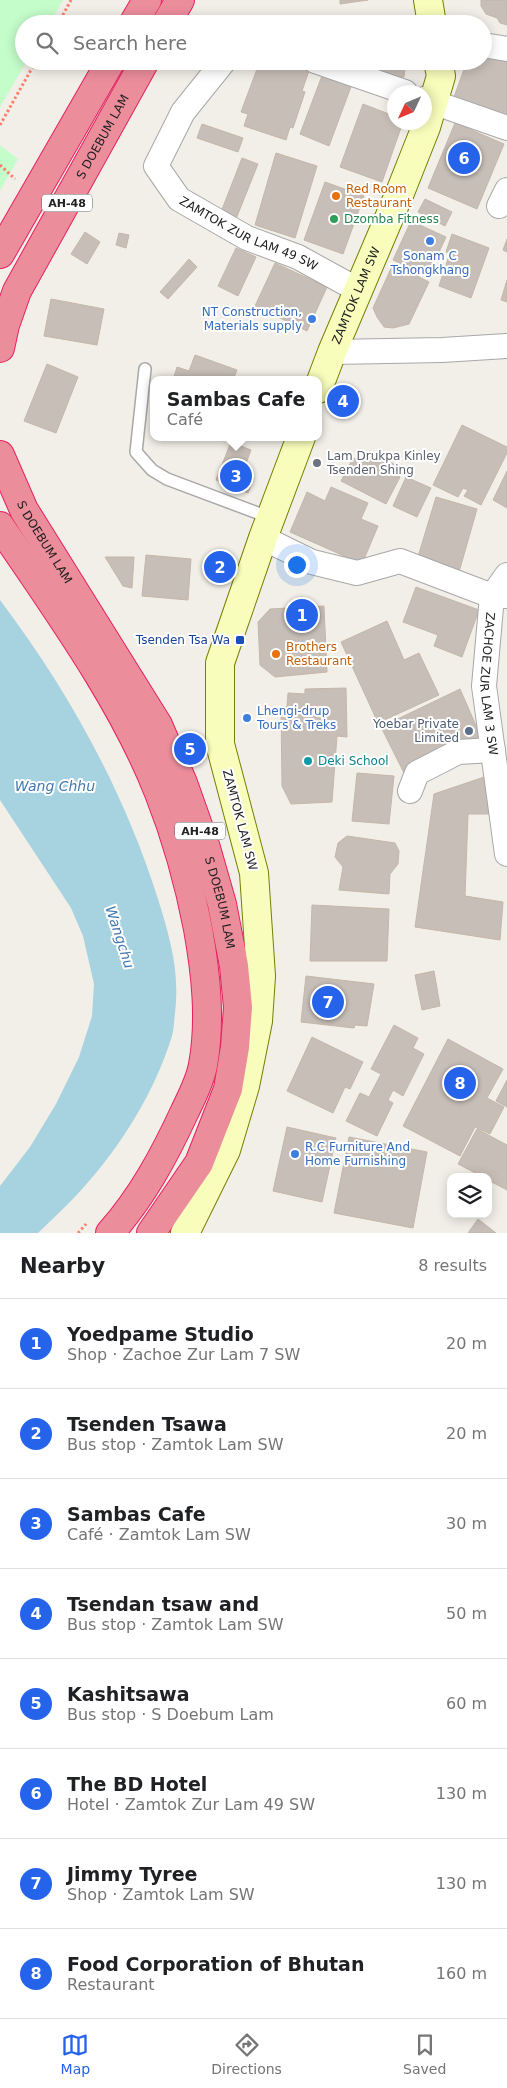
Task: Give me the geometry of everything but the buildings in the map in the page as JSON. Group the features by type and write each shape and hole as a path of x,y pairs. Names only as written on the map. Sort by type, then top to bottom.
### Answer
{"highway":[{"path":"138,15 147,0"},
{"path":"171,15 180,0"},
{"name":"AH-48","path":"0,254 106,70"},
{"name":"S DOEBUM LAM","path":"0,348 5,325 17,291 140,70"},
{"name":"S DOEBUM LAM","path":"0,455 24,510 158,725 183,782 206,848 222,904 234,966 238,1007 235,1047 228,1089 199,1163 151,1233"},
{"name":"AH-48","path":"0,526 96,671 134,741 158,792 180,853 194,906 204,966 207,1002 205,1037 203,1067 196,1088 154,1174 124,1217 100,1227"}],"street":[{"path":"428,0 430,15"},
{"path":"492,46 507,48"},
{"name":"ZAMTOK ZUR LAM 49 SW","path":"217,70 183,112 156,166 180,199 247,238 298,257 358,290"},
{"path":"341,70 387,86"},
{"name":"ZAMTOK LAM SW","path":"432,95 441,76 440,70"},
{"path":"432,102 507,128"},
{"name":"ZAMTOK LAM SW","path":"322,378 401,190 420,130"},
{"path":"332,352 442,350 507,346"},
{"name":"ZAMTOK LAM SW","path":"185,1233 226,1150 246,1086 258,1021 262,976 254,873 220,744 220,663 300,441"},
{"path":"267,528 312,562 357,573 400,561 500,596"},
{"name":"ZACHOE ZUR LAM 3 SW","path":"507,575 500,596 484,686 507,854"},
{"path":"410,791 417,772 458,752 493,750"}],"lane":[{"path":"145,370 136,452 152,470 167,479 267,528"}],"path":[{"path":"63,15 71,0"},
{"path":"0,125 31,70"},
{"path":"78,1233 100,1227"}],"green space":[{"path":"0,0 63,0 54,15 15,15 15,70 22,70 0,107"},
{"path":"0,145 18,159 0,191"}],"water":[{"name":"Wang Chhu","path":"0,600 49,669 71,706 92,743 129,819 158,899 173,955 176,983 172,1036 147,1097 111,1154 72,1200 38,1233 0,1233 0,1186 30,1147 56,1104 79,1057 92,1016 94,984 83,936 71,908 0,800"}],"place":[{"name":"The BD Hotel","path":"464,158"},
{"name":"Red Room Restaurant","path":"336,196"},
{"name":"Dzomba Fitness","path":"334,219"},
{"name":"Sonam C Tshongkhang","path":"430,241"},
{"name":"NT Construction, Materials supply","path":"312,319"},
{"name":"Tsendan tsaw and","path":"343,401"},
{"name":"Lam Drukpa Kinley Tsenden Shing","path":"317,463"},
{"name":"Sambas Cafe","path":"236,476"},
{"name":"Tsenden Tsawa","path":"220,567"},
{"name":"Yoedpame Studio","path":"302,615"},
{"name":"Tsenden Tsa Wa","path":"240,640"},
{"name":"Brothers Restaurant","path":"276,654"},
{"name":"Lhengi-drup Tours & Treks","path":"247,718"},
{"name":"Yoebar Private Limited","path":"469,731"},
{"name":"Kashitsawa","path":"190,749"},
{"name":"Deki School","path":"308,761"},
{"name":"Jimmy Tyree","path":"328,1002"},
{"name":"Food Corporation of Bhutan","path":"460,1083"},
{"name":"R.C Furniture And Home Furnishing","path":"295,1154"}],"water label":[{"name":"Wangchu","path":"120,937"}]}
